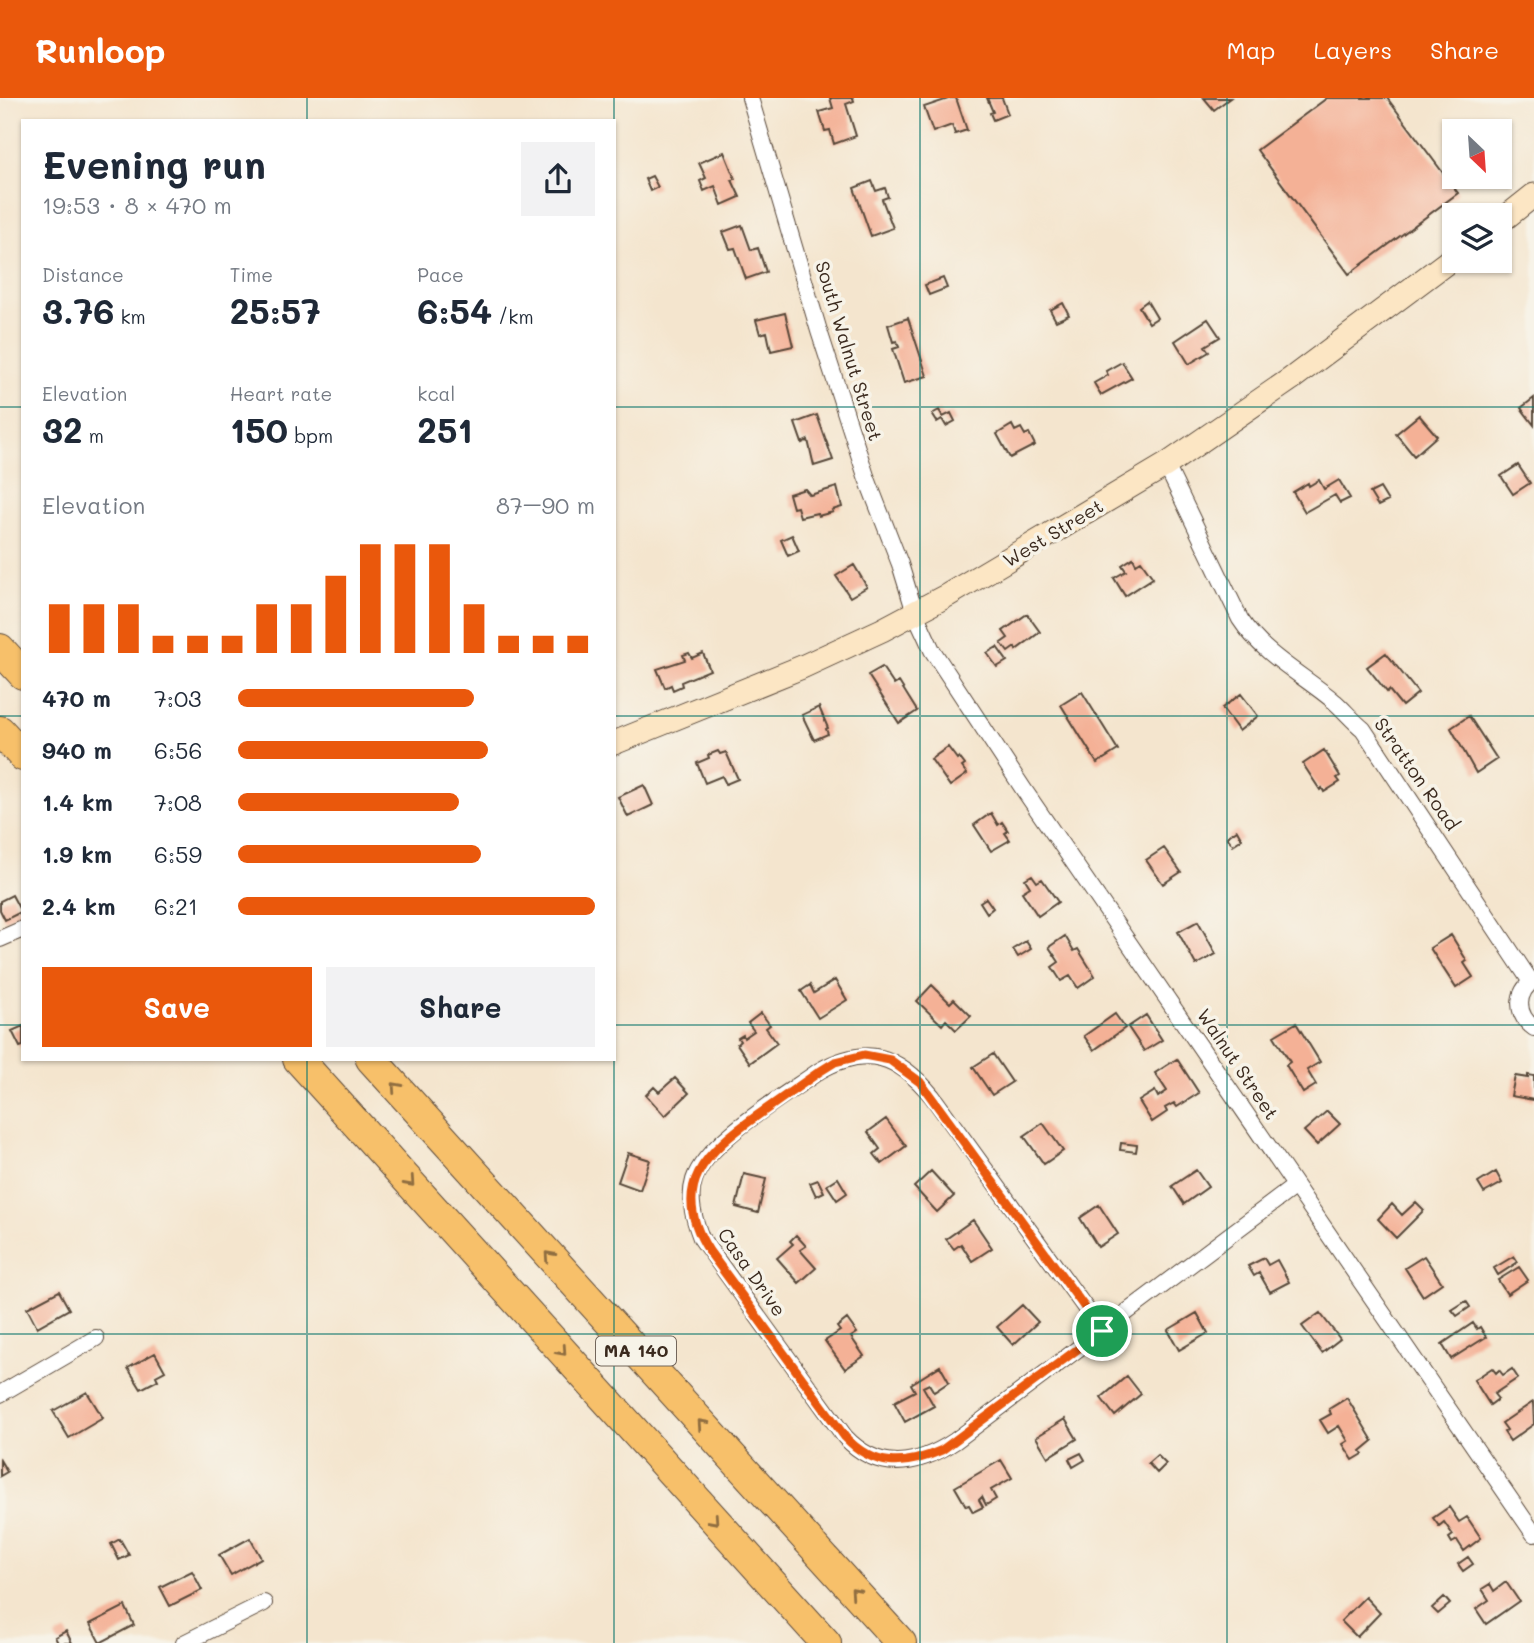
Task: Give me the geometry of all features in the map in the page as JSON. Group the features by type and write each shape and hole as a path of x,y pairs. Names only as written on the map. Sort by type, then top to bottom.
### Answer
{"highway":[{"path":"0,649 21,672"},
{"path":"0,731 21,754"},
{"name":"MA 140","path":"300,1061 826,1643"},
{"name":"MA 140","path":"373,1061 901,1643"}],"street":[{"name":"South Walnut Street","path":"750,98 819,331 866,476 901,564 915,613"},
{"path":"1512,212 1534,195"},
{"name":"West Street","path":"616,742 802,667 915,613 1166,465 1291,379 1442,266"},
{"name":"Stratton Road","path":"1166,465 1241,619 1252,636 1271,655 1335,702 1363,729 1533,981 1524,988 1519,1006 1526,1022 1534,1028"},
{"name":"Walnut Street","path":"915,613 939,662 1534,1534"},
{"path":"0,939 21,930"},
{"name":"Casa Drive","path":"1102,1331 932,1096 911,1073 890,1060 864,1055 835,1062 729,1136 707,1157 694,1181 692,1211 705,1244 845,1437 869,1457 899,1462 942,1450 1102,1331 1295,1186"},
{"path":"0,1394 96,1338"},
{"path":"184,1643 264,1603"}],"building":[{"path":"830,98 853,98 854,101 846,104 856,136 834,144 830,130 825,131 819,112 833,108"},
{"path":"956,98 967,130 955,134 952,125 933,132 924,107"},
{"path":"987,98 1002,98 1008,114 993,120 990,113 993,112"},
{"path":"1204,98 1230,98 1214,110"},
{"path":"1327,98 1387,98 1442,172 1442,189 1455,189 1458,193 1349,274 1257,150"},
{"path":"724,152 740,197 722,205 715,186 704,191 700,181 706,178 699,163"},
{"path":"652,176 658,187 650,191 645,179"},
{"path":"872,181 876,191 885,188 888,197 882,199 893,228 871,236 854,188"},
{"path":"742,225 751,250 758,248 766,272 746,279 735,248 730,249 723,232"},
{"path":"943,278 947,288 929,295 925,285"},
{"path":"1147,301 1157,318 1149,323 1139,307"},
{"path":"1063,303 1069,315 1056,321 1050,310"},
{"path":"785,313 793,346 771,351 767,332 760,334 756,320"},
{"path":"908,318 927,376 904,383 893,349 899,347 897,341 893,342 888,325"},
{"path":"1208,319 1220,337 1205,346 1209,352 1189,364 1175,341"},
{"path":"1122,362 1132,378 1101,395 1094,383 1108,375 1106,371"},
{"path":"1534,398 1534,425 1521,408"},
{"path":"939,410 943,417 951,413 955,421 946,426 942,419 937,422 932,414"},
{"path":"817,415 833,460 814,466 808,440 802,443 795,423"},
{"path":"1419,415 1437,436 1414,456 1396,434"},
{"path":"1012,425 1015,431 1021,428 1025,435 1029,433 1035,445 1010,458 997,434"},
{"path":"1518,465 1530,483 1513,494 1501,476"},
{"path":"1319,480 1324,489 1339,480 1350,498 1340,503 1335,495 1305,512 1293,492"},
{"path":"837,487 842,507 832,510 833,512 800,517 797,507 793,508 789,494 805,489 810,495"},
{"path":"1380,488 1388,501 1378,506 1370,493"},
{"path":"792,535 799,551 788,556 781,540"},
{"path":"1133,558 1136,564 1141,561 1153,578 1125,596 1114,578 1126,571 1122,565"},
{"path":"854,565 867,587 850,597 836,576"},
{"path":"1027,614 1040,632 1016,650 1015,647 1008,652 1001,643 1008,638 1003,631"},
{"path":"997,647 1007,661 997,667 987,653"},
{"path":"689,653 692,658 703,653 710,670 681,682 682,686 673,690 671,685 665,688 657,669 685,660 683,655"},
{"path":"1386,653 1418,693 1402,706 1367,667"},
{"path":"882,667 894,685 899,682 917,711 899,723 868,675"},
{"path":"1082,692 1118,750 1097,763 1061,705"},
{"path":"1241,694 1258,716 1239,731 1222,708"},
{"path":"819,707 828,734 814,740 802,715"},
{"path":"1469,716 1497,759 1476,773 1451,728"},
{"path":"948,747 965,765 962,767 967,774 950,786 931,759"},
{"path":"1324,750 1340,776 1337,778 1340,782 1324,792 1303,764"},
{"path":"718,751 720,754 726,752 738,779 726,784 722,776 705,783 697,763"},
{"path":"644,785 653,805 628,817 618,797"},
{"path":"991,813 998,825 1002,822 1010,840 991,851 974,825"},
{"path":"1237,830 1242,839 1233,845 1227,837"},
{"path":"1164,848 1181,872 1163,884 1146,860"},
{"path":"1032,875 1037,882 1042,879 1058,902 1038,916 1022,892 1030,887 1025,879"},
{"path":"12,895 21,912 5,920 0,910 0,901"},
{"path":"986,898 993,908 987,913 980,902"},
{"path":"1198,921 1216,954 1196,965 1178,932"},
{"path":"1451,935 1467,961 1464,963 1473,977 1456,988 1430,948"},
{"path":"1065,936 1074,951 1078,949 1095,976 1078,988 1070,976 1061,981 1052,967 1059,962 1049,947"},
{"path":"1026,941 1031,949 1018,957 1013,949"},
{"path":"835,980 847,1000 818,1018 801,991 810,985 814,993"},
{"path":"932,985 950,1003 954,999 971,1016 956,1030 946,1020 942,1025 917,1001"},
{"path":"761,1013 770,1025 766,1028 777,1043 750,1063 737,1044 740,1041 738,1038 743,1035 744,1038 754,1031 748,1023"},
{"path":"1115,1014 1125,1028 1094,1050 1084,1036"},
{"path":"1146,1015 1162,1040 1144,1051 1128,1027"},
{"path":"1296,1023 1320,1062 1307,1070 1316,1085 1303,1093 1286,1065 1290,1062 1274,1036"},
{"path":"21,1027 21,1047 20,1047 12,1031"},
{"path":"993,1054 1012,1082 992,1095 973,1067"},
{"path":"1177,1059 1199,1093 1177,1107 1174,1103 1165,1108 1167,1112 1152,1122 1139,1101 1155,1091 1158,1097 1167,1091 1155,1073"},
{"path":"1528,1075 1534,1076 1534,1100 1511,1096 1515,1076 1528,1078"},
{"path":"675,1078 689,1093 665,1116 646,1095 654,1087 659,1092"},
{"path":"1327,1111 1340,1124 1317,1145 1304,1131"},
{"path":"886,1119 906,1146 882,1164 874,1154 880,1149 868,1132"},
{"path":"1043,1123 1063,1151 1044,1164 1024,1136"},
{"path":"1121,1143 1137,1145 1136,1152 1120,1150"},
{"path":"628,1153 650,1160 640,1190 618,1182"},
{"path":"1196,1170 1208,1187 1184,1204 1172,1186"},
{"path":"931,1171 954,1196 937,1212 914,1187"},
{"path":"1496,1172 1502,1183 1484,1193 1478,1183"},
{"path":"744,1174 766,1179 758,1213 736,1207"},
{"path":"838,1178 847,1193 837,1200 827,1185"},
{"path":"818,1180 824,1192 816,1196 810,1183"},
{"path":"1416,1202 1424,1210 1396,1238 1378,1219 1392,1204 1402,1215"},
{"path":"1099,1205 1118,1234 1098,1247 1080,1218"},
{"path":"973,1220 992,1248 972,1261 961,1244 954,1249 946,1239"},
{"path":"796,1235 806,1246 800,1250 816,1268 799,1283 777,1258 793,1244 790,1241"},
{"path":"1424,1256 1442,1283 1423,1296 1405,1268"},
{"path":"1514,1256 1518,1262 1498,1275 1494,1268"},
{"path":"1264,1258 1268,1265 1277,1260 1289,1282 1270,1292 1259,1273 1254,1276 1248,1266"},
{"path":"1519,1267 1528,1280 1507,1294 1498,1280"},
{"path":"59,1291 69,1309 37,1327 27,1308"},
{"path":"1466,1301 1470,1307 1457,1316 1452,1310"},
{"path":"1022,1305 1038,1322 1013,1345 997,1327"},
{"path":"1197,1313 1208,1333 1179,1350 1168,1330"},
{"path":"1320,1313 1340,1339 1322,1353 1302,1326"},
{"path":"847,1319 857,1333 851,1337 864,1356 845,1369 825,1341 840,1331 837,1327"},
{"path":"1473,1323 1477,1329 1480,1327 1486,1337 1451,1359 1442,1344"},
{"path":"155,1353 165,1371 156,1376 158,1380 141,1389 128,1368"},
{"path":"940,1366 949,1382 934,1392 929,1384 923,1387 934,1406 905,1422 894,1402 915,1391 911,1384"},
{"path":"1492,1368 1503,1375 1512,1369 1518,1378 1494,1394 1498,1399 1490,1405 1474,1380"},
{"path":"1127,1376 1141,1394 1115,1416 1101,1398"},
{"path":"87,1392 103,1418 69,1438 53,1411"},
{"path":"1347,1398 1373,1441 1361,1451 1363,1454 1353,1460 1343,1444 1348,1441 1339,1426 1328,1433 1320,1420 1331,1414 1329,1409"},
{"path":"1533,1402 1534,1424 1510,1441 1502,1423"},
{"path":"1065,1419 1077,1439 1048,1457 1036,1437"},
{"path":"1081,1453 1085,1460 1073,1467 1069,1459"},
{"path":"1157,1455 1166,1464 1157,1473 1148,1463"},
{"path":"0,1460 7,1472 0,1476"},
{"path":"1001,1460 1012,1478 991,1490 996,1499 986,1505 982,1497 979,1500 983,1507 973,1512 969,1505 966,1506 955,1487"},
{"path":"1449,1507 1459,1522 1467,1517 1481,1538 1464,1551 1457,1540 1452,1543 1449,1538 1453,1535 1444,1522 1439,1526 1433,1518"},
{"path":"250,1538 261,1558 231,1575 219,1555"},
{"path":"120,1539 129,1555 119,1560 111,1544"},
{"path":"1468,1557 1473,1564 1463,1571 1458,1564"},
{"path":"192,1571 202,1590 170,1606 160,1587"},
{"path":"1506,1582 1519,1601 1486,1624 1476,1609 1489,1600 1482,1589 1490,1584 1494,1591"},
{"path":"1365,1597 1380,1613 1357,1637 1341,1621"},
{"path":"1444,1597 1450,1604 1438,1614 1432,1608"},
{"path":"125,1606 134,1625 100,1643 90,1624"},
{"path":"66,1631 72,1643 58,1643 55,1637"}],"route":[{"path":"864,1055 890,1060 911,1073 932,1096 1102,1331 942,1450 899,1462 869,1457 845,1437 701,1238 692,1211 694,1181 699,1167 729,1136 835,1062 864,1055"}]}
